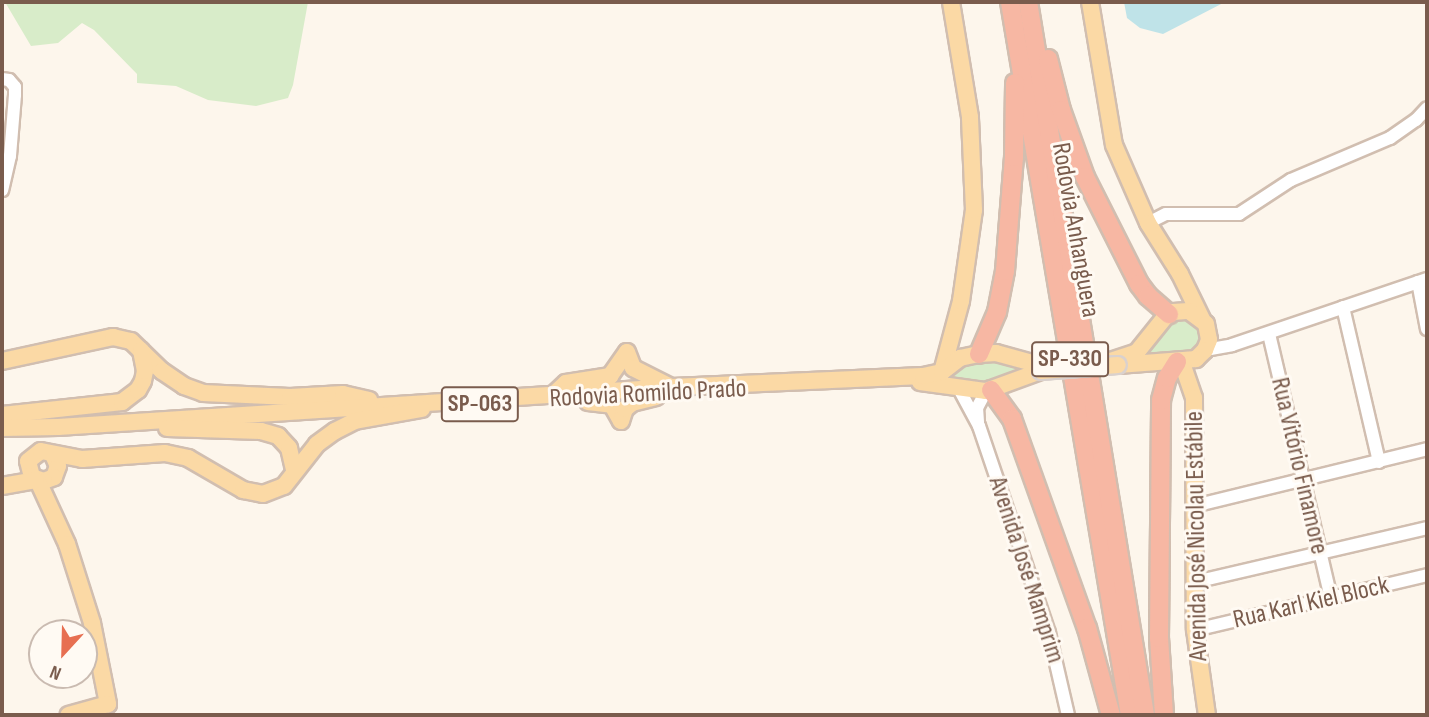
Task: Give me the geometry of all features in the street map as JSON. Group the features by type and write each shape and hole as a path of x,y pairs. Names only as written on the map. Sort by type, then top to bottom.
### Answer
{"highway":[{"name":"Rodovia Anhanguera","path":"1010,2 1130,715"},
{"name":"Rodovia Anhanguera","path":"1028,2 1145,715"},
{"path":"1038,2 1052,76 1085,177 1139,284 1167,318"},
{"path":"978,354 997,312 1005,271 1014,157 1014,27"},
{"path":"1164,715 1159,638 1161,400 1167,378 1177,362"},
{"path":"989,391 1012,419 1087,628 1111,715"}],"main road":[{"path":"942,372 961,301 974,200 970,117 951,2"},
{"path":"1090,2 1114,145 1148,223 1180,274 1202,319"},
{"path":"1167,318 1180,274"},
{"path":"1167,318 1189,311 1202,319"},
{"name":"SP-063","path":"1114,363 1137,352 1167,318"},
{"name":"Avenida José Nicolau Estábile","path":"1202,319 1209,340 1203,352 1194,398 1195,630 1207,715"},
{"path":"954,324 962,343 978,354"},
{"path":"2,361 113,337 131,341 162,371 184,386 202,393 290,397 343,394 388,404"},
{"path":"2,415 122,402 138,390 143,381 145,371 141,350"},
{"path":"555,396 566,383 610,376 627,352 633,368 671,390"},
{"path":"1177,362 1203,352"},
{"name":"SP-063","path":"942,372 960,358 996,353 1041,368"},
{"name":"SP-063","path":"958,387 989,391 1041,368 1177,362"},
{"name":"Avenida José Nicolau Estábile","path":"1177,362 1194,398"},
{"name":"Rodovia Romildo Prado","path":"2,428 161,421 388,404 671,390 942,372"},
{"name":"Rodovia Romildo Prado","path":"671,390 925,382 958,387"},
{"path":"555,396 612,405 621,421 625,409 632,403 671,390"},
{"name":"Rodovia Romildo Prado","path":"2,434 429,408 555,396"},
{"path":"68,715 108,709 92,623 52,505 34,475 37,452 82,460 165,453 188,458 243,490 262,494 284,486 294,470 335,430 355,421 429,408"},
{"path":"140,426 270,433 285,441 294,470"},
{"path":"52,455 58,466 52,505"},
{"path":"2,484 34,475 55,475 82,460"}],"street":[{"path":"2,79 9,80 15,87 16,95 10,156 2,191"},
{"path":"1148,223 1166,215 1240,214 1292,180 1390,138 1427,108"},
{"path":"1203,352 1269,334 1423,281 1427,328"},
{"path":"1343,307 1379,462"},
{"name":"Rua Vitório Finamore","path":"1269,334 1301,480 1331,598"},
{"name":"Avenida José Mamprim","path":"958,387 979,426 1049,634 1068,715"},
{"name":"Avenida José Mamprim","path":"979,426 977,408 989,391"},
{"path":"1194,506 1427,449"},
{"path":"1195,582 1427,528"},
{"name":"Rua Karl Kiel Block","path":"1195,630 1427,575"}],"green space":[{"path":"5,2 308,2 293,85 288,98 256,106 208,100 176,86 137,83 137,74 94,30 82,23 58,43 31,46"},
{"path":"1174,317 1194,319 1203,336 1195,354 1134,359"},
{"path":"995,361 1035,369 987,384 937,375 981,362"}],"water":[{"path":"1124,2 1225,2 1163,34 1140,28 1127,18"}]}
